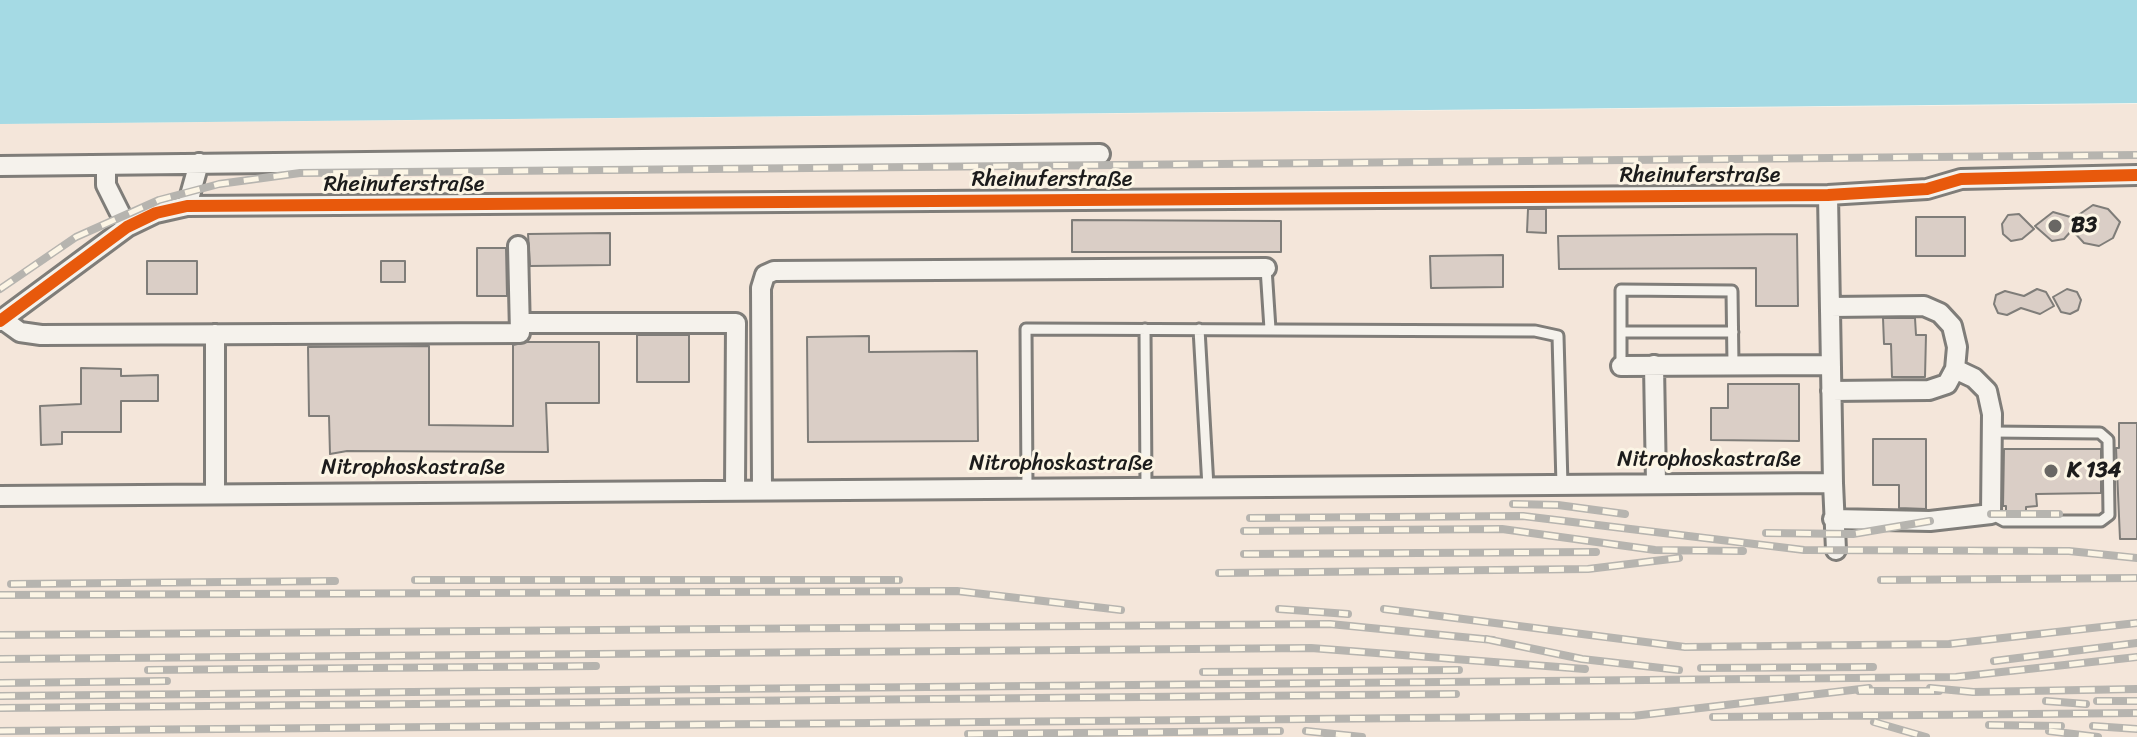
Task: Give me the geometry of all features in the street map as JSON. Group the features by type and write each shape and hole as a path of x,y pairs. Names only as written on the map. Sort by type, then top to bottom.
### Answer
{"street":[{"path":"0,166 1100,154"},
{"path":"187,206 199,163"},
{"path":"106,165 106,185 127,227"},
{"name":"Rheinuferstraße","path":"1,320 127,227 156,213 187,206 1828,195 1927,189 1961,179 2137,175"},
{"name":"Nitrophoskastraße","path":"0,496 1833,483 1828,195"},
{"path":"1,320 20,332 41,335 520,333 518,246"},
{"path":"762,490 761,288 765,275 774,271 1266,268"},
{"path":"1830,307 1908,305 1940,313 1952,326 1957,347 1955,369 1947,384 1929,390 1831,391"},
{"path":"520,323 760,323"},
{"path":"735,490 736,323"},
{"path":"215,334 215,494"},
{"path":"1654,365 1656,484"},
{"path":"1621,366 1830,365"},
{"path":"1833,519 1930,521 1991,514 1991,432 1987,391 1974,378 1955,369"},
{"path":"1833,483 1836,550"}],"lane":[{"path":"1266,268 1270,329"},
{"path":"1621,366 1621,290 1732,291 1733,365"},
{"path":"1027,488 1026,329 1535,331 1558,336 1562,485"},
{"path":"1145,329 1146,487"},
{"path":"1199,329 1208,487"},
{"path":"1621,332 1733,332"},
{"path":"1991,432 2100,433 2108,440 2109,515 2101,521 2004,521 1991,514"}],"shaded area":[{"path":"2137,104 2137,737 0,737 0,124"}],"water":[{"path":"0,0 2137,0 2137,103 0,124"}],"building":[{"path":"2093,205 2108,209 2120,222 2113,238 2099,246 2084,243 2072,230 2064,239 2052,241 2035,226 2053,212 2074,218"},
{"path":"1528,209 1546,209 1546,233 1527,232"},
{"path":"2019,214 2034,229 2022,239 2011,241 2003,234 2002,224 2008,215"},
{"path":"1916,217 1965,217 1965,256 1916,256"},
{"path":"1072,220 1281,221 1281,252 1072,252"},
{"path":"610,233 610,265 530,266 528,234"},
{"path":"1797,234 1798,306 1756,306 1756,268 1559,269 1558,236"},
{"path":"477,248 506,248 507,296 477,296"},
{"path":"1503,255 1503,287 1431,288 1430,256"},
{"path":"147,261 197,261 197,294 147,294"},
{"path":"381,261 405,261 405,282 381,282"},
{"path":"2037,289 2046,292 2054,306 2040,314 2021,308 2007,315 1998,313 1994,304 1996,295 2005,291 2024,296"},
{"path":"2067,289 2077,292 2081,300 2078,310 2070,314 2061,312 2053,297"},
{"path":"1883,318 1915,318 1916,335 1926,335 1925,377 1892,377 1891,344 1884,344"},
{"path":"637,335 689,335 689,382 637,382"},
{"path":"869,336 869,352 977,351 978,441 808,442 807,337"},
{"path":"527,342 599,342 599,403 546,403 548,452 347,451 330,454 329,416 309,416 308,347 429,346 429,425 513,426 513,345"},
{"path":"81,368 121,369 121,376 158,375 158,401 121,401 121,432 62,432 62,444 41,445 40,406 81,404"},
{"path":"1728,384 1799,384 1799,441 1711,440 1711,408 1728,408"},
{"path":"2119,423 2137,423 2137,539 2120,539 2116,448 2119,448"},
{"path":"1873,439 1926,439 1926,509 1899,508 1899,485 1873,485"},
{"name":"K 134","path":"2004,449 2101,449 2101,493 2036,494 2037,506 2026,507 2026,514 2006,514 2006,506 2003,506"}],"railway":[{"path":"0,289 76,237 159,200 219,184 300,173 2137,155"},
{"path":"1513,504 1558,505 1625,514"},
{"path":"1991,514 2059,514"},
{"path":"1250,518 1523,516 1804,550 2069,551 2137,558"},
{"path":"1766,533 1853,534 1930,521"},
{"path":"1244,531 1502,529 1655,550 1743,551"},
{"path":"1244,554 1596,552"},
{"path":"1219,573 1588,569 1679,558"},
{"path":"1881,580 2137,578"},
{"path":"415,580 899,580"},
{"path":"11,584 335,581"},
{"path":"0,595 957,591 1121,610"},
{"path":"1279,609 1348,614"},
{"path":"1384,609 1685,647 1949,644 2137,623"},
{"path":"0,635 1330,624 1493,640"},
{"path":"1486,639 1582,659 1679,670"},
{"path":"1994,661 2137,643"},
{"path":"0,659 1311,648 1585,669"},
{"path":"0,696 1956,677 2137,657"},
{"path":"148,670 596,666"},
{"path":"1701,668 1873,667"},
{"path":"1203,672 1459,670"},
{"path":"0,683 167,681"},
{"path":"0,731 1633,716 1869,688"},
{"path":"1930,688 1973,692 2137,689"},
{"path":"1859,691 1939,691"},
{"path":"0,708 1456,694"},
{"path":"2046,701 2086,704"},
{"path":"2097,701 2137,701"},
{"path":"1713,717 2137,713"},
{"path":"1874,722 1926,737"},
{"path":"1989,725 2061,726"},
{"path":"2093,726 2137,729"},
{"path":"968,734 1280,731"},
{"path":"1306,731 1362,737"},
{"path":"2049,731 2098,737"}],"cycle path":[{"path":"0,321 127,227 156,213 187,206 1828,195 1927,189 1961,179 2137,175"}],"place":[{"name":"B3","path":"2055,226"},
{"name":"K 134","path":"2051,471"}]}
